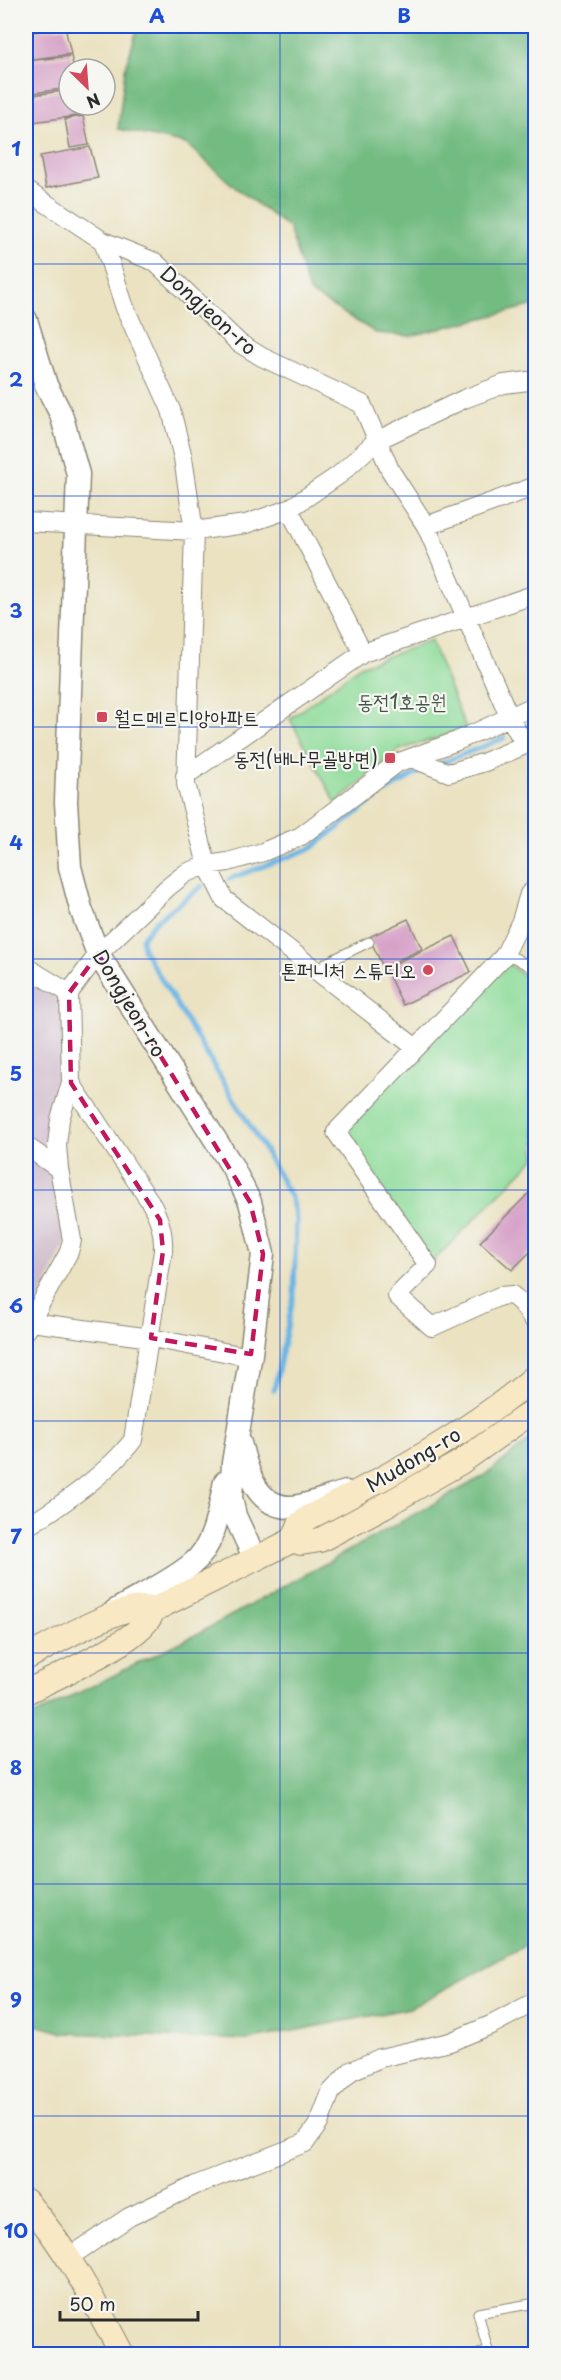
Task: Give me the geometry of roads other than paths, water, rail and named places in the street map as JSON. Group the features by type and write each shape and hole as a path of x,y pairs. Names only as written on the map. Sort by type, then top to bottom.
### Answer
{"main road":[{"name":"Mudong-ro","path":"26,1692 119,1645 146,1625 153,1610 294,1540 300,1524 437,1446 505,1401 536,1376"},
{"name":"Mudong-ro","path":"294,1540 301,1543 320,1540 373,1512 460,1462 536,1409"},
{"name":"Mudong-ro","path":"26,1658 106,1617 139,1607 153,1610"},
{"path":"26,2201 50,2228 95,2302 122,2355"}],"street":[{"name":"Dongjeon-ro","path":"26,190 103,241 155,262 239,343 362,404 390,470 426,526 509,716 530,743"},
{"path":"103,241 125,308 171,410 180,439 194,531 185,776 207,865 224,899 416,1048"},
{"name":"Dongjeon-ro","path":"26,320 46,385 60,414 78,474 66,802 70,867 81,909 98,954 232,1166 250,1202 263,1254 233,1463 231,1498 235,1516 255,1559"},
{"path":"26,522 194,531 246,524 289,509 339,474 376,441 464,399 504,384 536,380"},
{"path":"426,526 536,486"},
{"path":"289,509 363,653"},
{"path":"185,776 363,653 536,594"},
{"path":"250,1357 151,1338 27,1323 69,1252 72,1240 57,1145 60,1119 70,1083 69,993 98,954 186,873 207,865 228,862 263,852 301,836 404,760 457,741 536,705"},
{"path":"404,760 449,773 485,762 530,743"},
{"path":"536,888 529,894 521,921 504,956 336,1132 428,1265 397,1296 432,1327 500,1296 512,1295 536,1323"},
{"path":"26,967 69,993"},
{"path":"26,1527 50,1513 123,1455 134,1440 163,1251 164,1235 160,1220 149,1200 70,1083"},
{"path":"26,1146 59,1169"},
{"path":"238,1432 254,1485 261,1495 274,1503 291,1507 371,1485"},
{"path":"106,1617 193,1564 200,1556 216,1523 238,1432"},
{"path":"68,2258 139,2213 196,2185 305,2143 319,2123 331,2092 351,2070 380,2058 450,2042 493,2024 536,2001"}],"lane":[{"path":"321,974 326,963 369,942"},
{"path":"504,956 515,958 534,967"},
{"path":"476,2355 488,2350 478,2313 536,2303"}],"waterway":[{"path":"530,727 536,724"},
{"path":"439,764 504,738"},
{"path":"229,879 312,848 381,794 424,769"},
{"path":"202,886 155,922 142,938 143,949 263,1147 291,1198 296,1218 294,1295 274,1390"}],"place":[{"name":"월드메르디앙아파트","path":"102,717"},
{"name":"동전(배나무골방면)","path":"390,758"},
{"name":"톤퍼니처 스튜디오","path":"428,970"}],"park label":[{"name":"동전1호공원","path":"402,701"}]}
